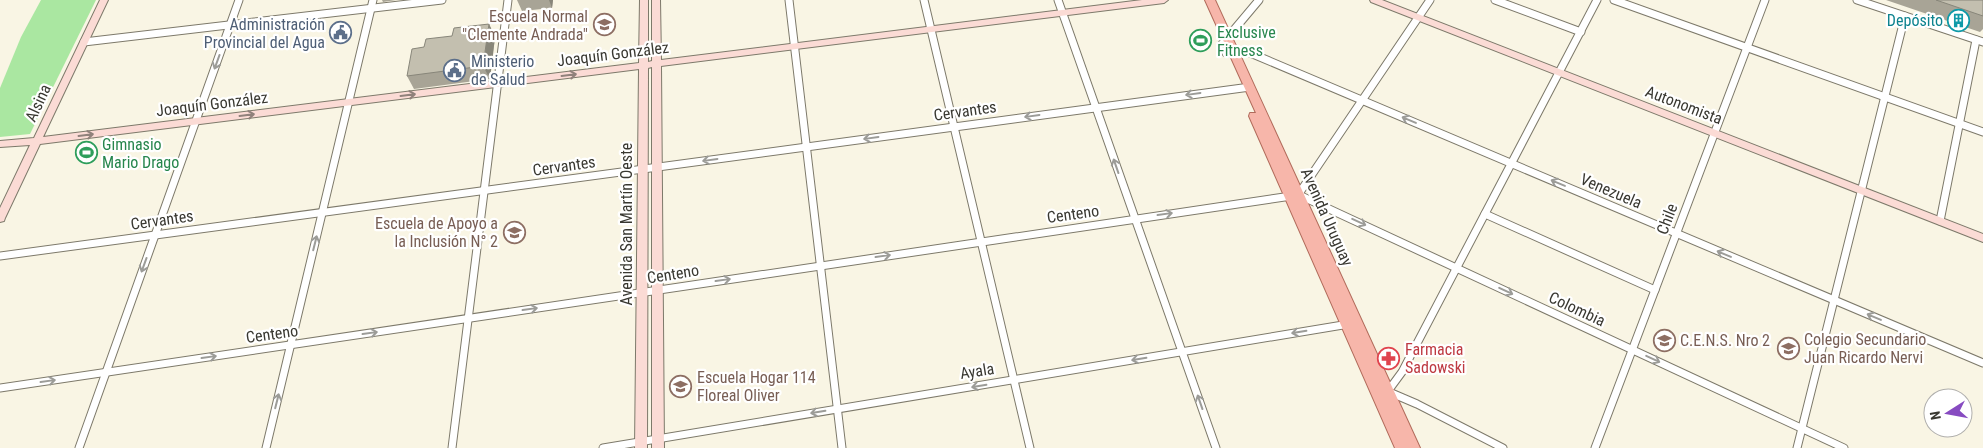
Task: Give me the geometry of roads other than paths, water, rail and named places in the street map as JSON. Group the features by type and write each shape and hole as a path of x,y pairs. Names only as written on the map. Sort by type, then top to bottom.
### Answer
{"main road":[{"name":"Alsina","path":"0,218 104,0"},
{"name":"Avenida San Martín Oeste","path":"641,445 644,0"},
{"name":"Avenida San Martín Oeste","path":"656,0 658,443"},
{"name":"Joaquín González","path":"0,144 195,122 1164,0"},
{"name":"Avenida Uruguay","path":"1202,0 1246,87 1383,392 1413,448"},
{"name":"Avenida Uruguay","path":"1210,0 1227,47"},
{"name":"Autonomista","path":"1374,0 1983,238"},
{"name":"Avenida Uruguay","path":"1383,392 1402,448"}],"street":[{"path":"79,448 239,0"},
{"path":"266,448 374,0"},
{"path":"84,42 442,0"},
{"path":"452,448 508,0"},
{"path":"789,0 842,448"},
{"path":"924,0 1030,448"},
{"path":"1058,0 1216,448"},
{"path":"1227,47 1259,0"},
{"path":"1294,195 1430,0"},
{"path":"1495,0 1580,32"},
{"path":"1503,448 1417,404 1383,392 1402,372 1598,0"},
{"path":"1614,0 1983,132"},
{"name":"Chile","path":"1595,448 1765,0"},
{"path":"1857,0 1983,42"},
{"path":"1797,448 1905,16"},
{"path":"1940,221 1976,40"},
{"name":"Venezuela","path":"1227,47 1248,52 1983,363"},
{"name":"Cervantes","path":"0,256 1246,87"},
{"name":"Centeno","path":"0,388 1294,195"},
{"name":"Colombia","path":"1294,195 1844,448"},
{"path":"1485,214 1655,290"},
{"name":"Ayala","path":"603,448 658,443 838,409 1352,323"}],"place":[{"name":"Depósito","path":"1959,20"},
{"name":"Escuela Normal \"Clemente Andrada\"","path":"604,25"},
{"name":"Administración Provincial del Agua","path":"341,33"},
{"name":"Exclusive Fitness","path":"1201,41"},
{"name":"Ministerio de Salud","path":"455,70"},
{"name":"Gimnasio Mario Drago","path":"86,153"},
{"name":"Escuela de Apoyo a la Inclusión N° 2","path":"514,232"},
{"name":"C.E.N.S. Nro 2","path":"1664,340"},
{"name":"Colegio Secundario Juan Ricardo Nervi","path":"1788,348"},
{"name":"Farmacia Sadowski","path":"1389,358"},
{"name":"Escuela Hogar 114 Floreal Oliver","path":"681,386"}]}
